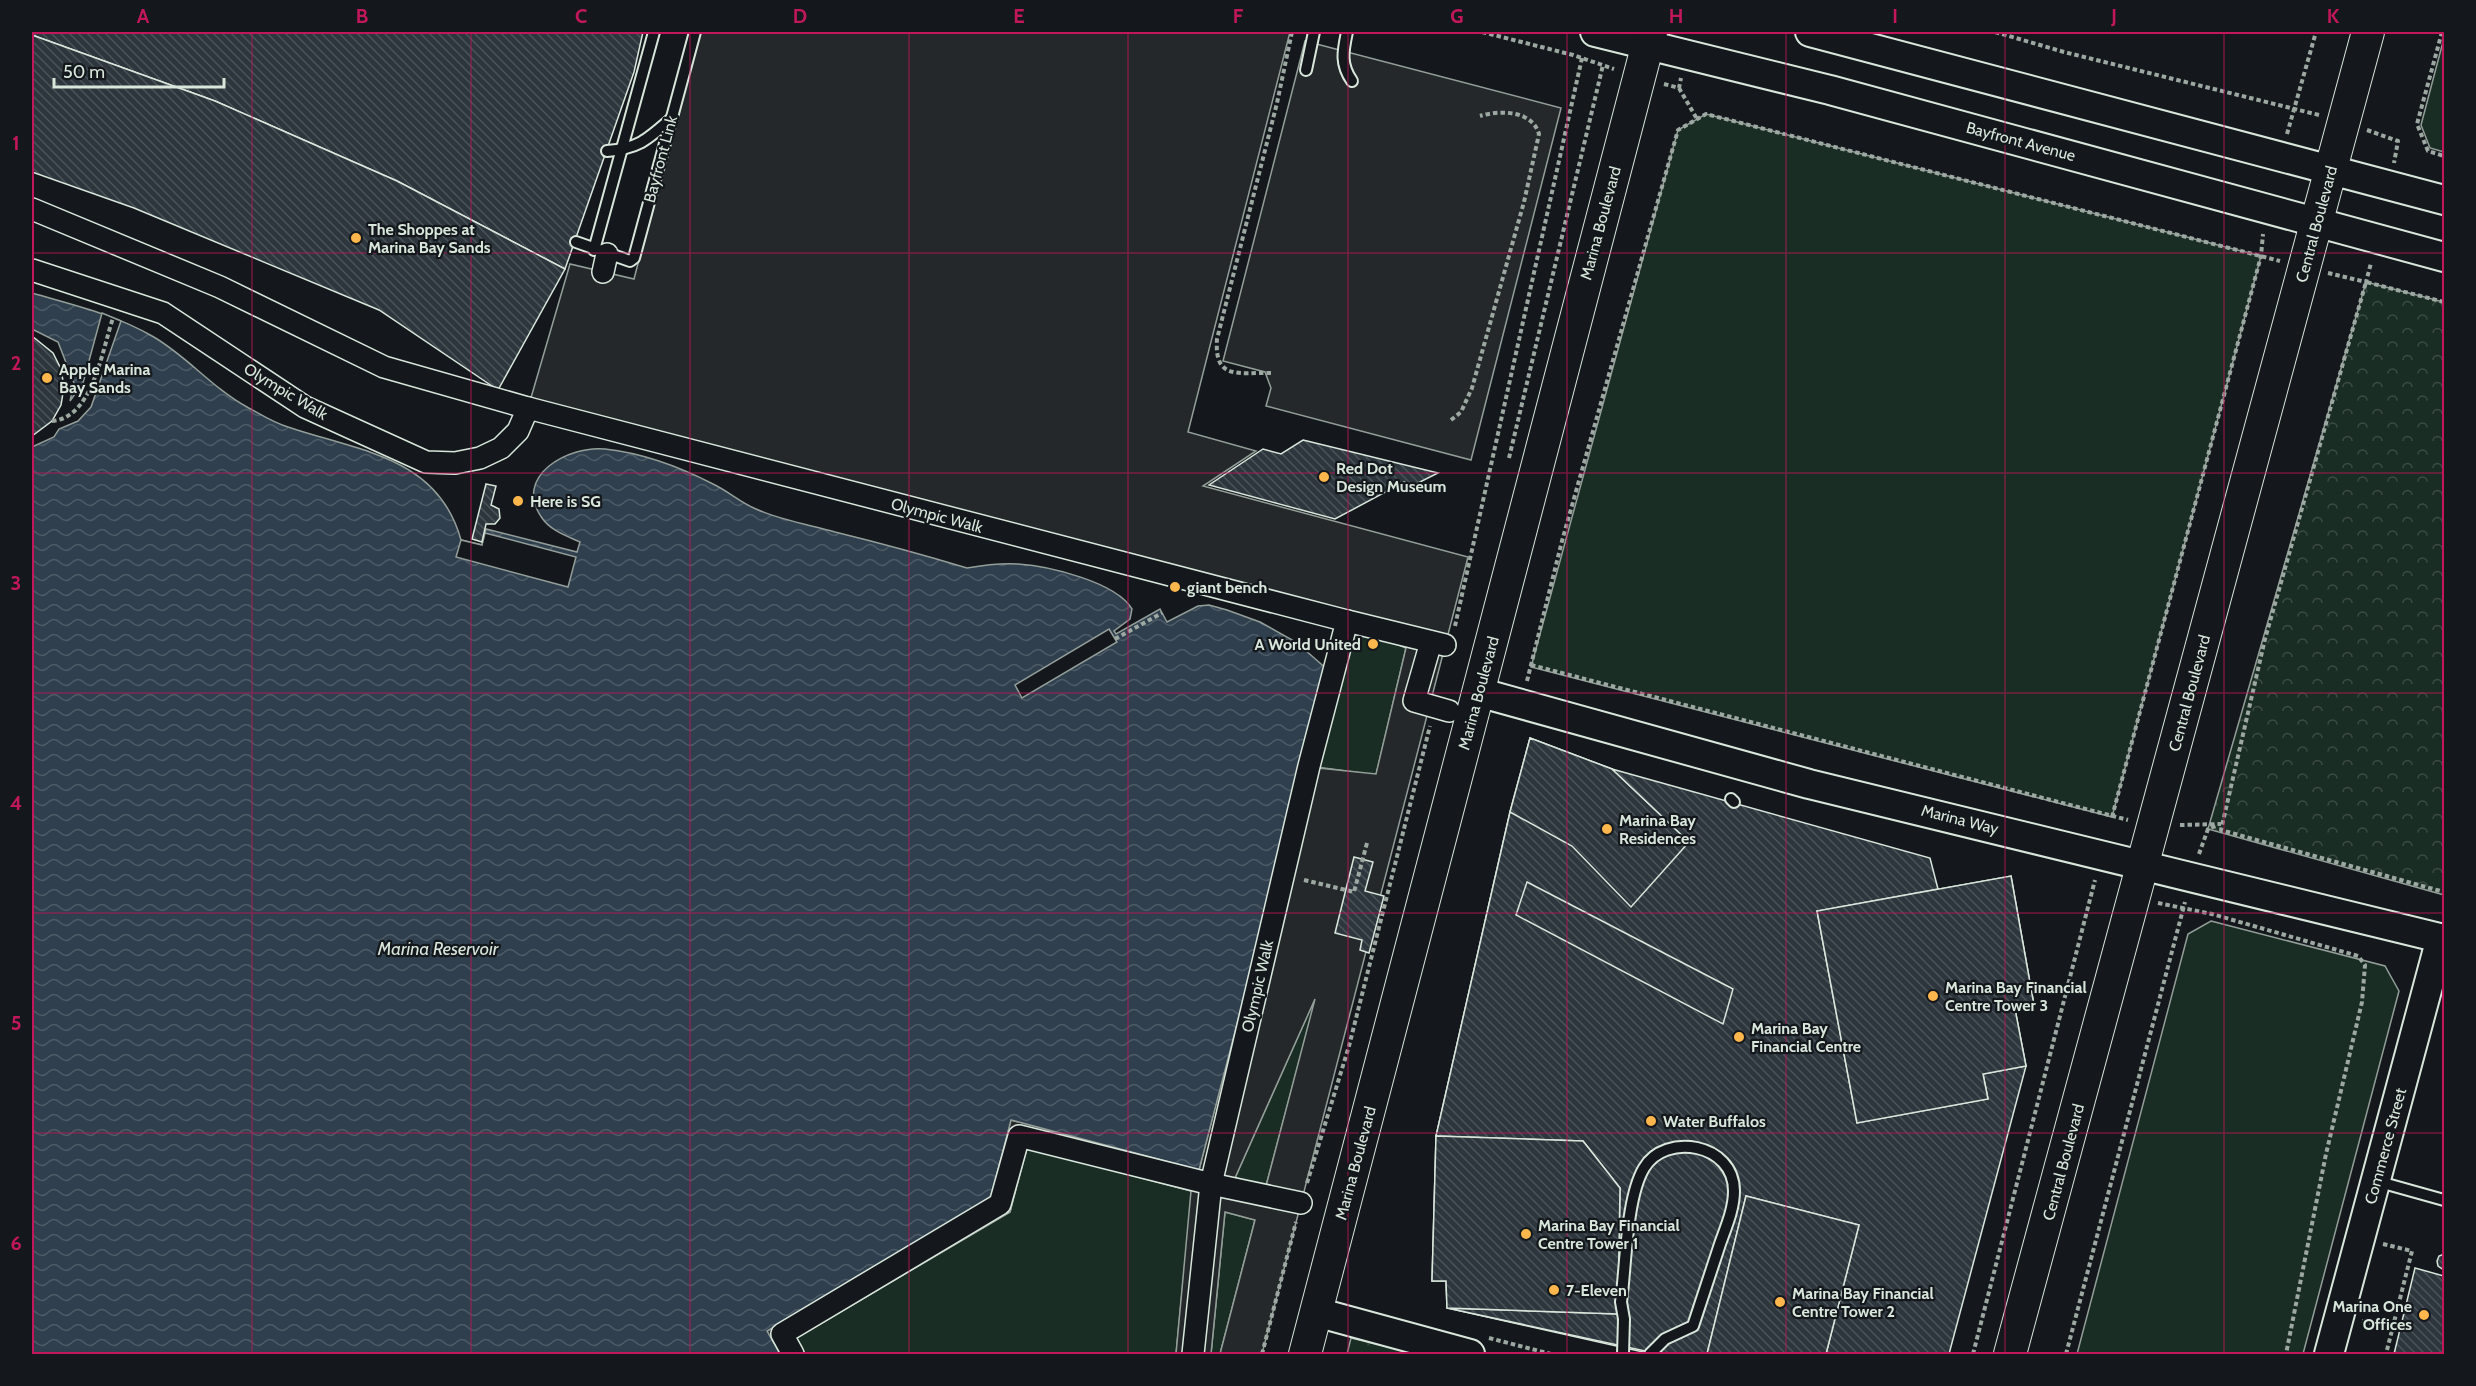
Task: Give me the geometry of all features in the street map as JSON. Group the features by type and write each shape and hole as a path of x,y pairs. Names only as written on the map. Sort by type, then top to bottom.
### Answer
{"main road":[{"name":"Central Boulevard","path":"2010,1354 2368,32"},
{"name":"Marina Boulevard","path":"1305,1354 1649,38"}],"street":[{"name":"Bayfront Avenue","path":"1595,32 1649,38 2445,257"},
{"path":"1810,32 2445,200"},
{"name":"Olympic Walk","path":"32,209 220,288 384,367 528,408 1438,643 1414,701 1449,711"},
{"name":"Olympic Walk","path":"32,270 163,313 305,407 426,462 455,463 480,458 501,448 518,431 528,408"},
{"name":"Olympic Walk","path":"1193,1354 1210,1184 1283,876 1347,621"},
{"name":"Marina Way","path":"1478,692 1809,784 2443,939"},
{"name":"Commerce Street","path":"2329,1354 2443,939"},
{"path":"794,1354 782,1334 1000,1204 1019,1136 1210,1184 1301,1203"},
{"path":"1316,1312 1470,1354"}],"lane":[{"path":"576,242 601,259 622,150 654,32"},
{"name":"Bayfront Link","path":"601,259 630,261 634,258 696,32"},
{"path":"1306,70 1314,32"},
{"path":"1347,32 1343,61 1344,69 1352,81"},
{"path":"607,152 644,143 671,119"},
{"path":"1623,1354 1622,1302 1635,1187 1645,1166 1658,1155 1670,1150 1691,1147 1715,1152 1727,1164 1733,1178 1731,1210 1693,1326 1665,1339 1650,1354"},
{"path":"2376,1181 2445,1200"}],"path":[{"path":"1271,373 1226,372 1219,366 1217,346 1277,103 1292,32"},
{"path":"1482,32 1604,65"},
{"path":"1995,32 2064,52 2295,109 2316,32"},
{"path":"2442,32 2417,124 2428,151 2445,156"},
{"path":"1679,88 1697,119"},
{"path":"1451,420 1461,412 1472,388 1524,202 1539,134 1536,124 1525,117 1497,111 1480,116"},
{"path":"1706,114 2260,256 2112,817 1531,666 1562,541 1678,130 1697,119 1706,114"},
{"path":"2445,302 2366,282 2265,639 2221,824 2221,830 2445,892"},
{"path":"52,421 67,417 82,404 119,299"},
{"path":"1115,639 1162,613"},
{"path":"2066,1354 2182,910 2208,829 2221,824"},
{"path":"1283,876 1354,892 1367,843"},
{"path":"1973,1354 2095,879"},
{"path":"2182,910 2212,914 2358,956 2366,965 2362,1002 2326,1154 2286,1354"},
{"path":"2382,1244 2412,1251 2386,1354"},
{"path":"2362,1321 2393,1328"}],"green space":[{"path":"2444,38 2444,152 2430,148 2421,125"},
{"path":"1706,114 2261,256 2112,817 1531,667 1678,130"},
{"path":"2366,282 2444,302 2444,895 2208,829"},
{"path":"1347,621 1406,648 1376,775 1309,766"},
{"path":"2211,921 2385,966 2399,991 2303,1354 2077,1354 2188,934"},
{"path":"1317,994 1266,1186 1235,1178"},
{"path":"1026,1147 1192,1191 1176,1354 805,1354 796,1338 1010,1212"},
{"path":"1225,1212 1255,1220 1220,1354 1211,1354"},
{"path":"1351,1338 1418,1354 1347,1354"}],"shaded area":[{"path":"698,32 1290,32 1188,432 1256,451 1203,486 1468,557 1262,1354 1220,1354 1255,1220 1225,1212 1211,1354 1176,1354 1191,1191 1027,1148 1010,1212 796,1338 805,1354 780,1354 767,1331 991,1198 1011,1120 1199,1170 1339,624 528,408 570,264 634,279","holes":["1347,622 1406,648 1376,774 1309,767","1315,999 1266,1186 1235,1178"]},
{"path":"1305,41 1561,108 1471,460 1266,406 1271,388 1265,372 1223,361"}],"water":[{"name":"Marina Reservoir","path":"32,293 93,311 138,328 176,352 222,391 267,418 367,451 415,474 434,490 450,512 461,540 482,545 486,529 577,552 580,542 555,530 542,518 535,503 534,489 539,477 561,458 576,452 605,449 647,457 674,467 719,487 765,513 967,568 992,564 1031,565 1081,577 1112,591 1124,599 1132,609 1130,619 1114,631 1116,634 1160,609 1167,622 1198,606 1209,605 1260,622 1296,642 1329,671 1199,1170 1011,1120 991,1197 767,1331 780,1354 32,1354"}],"pier":[{"path":"102,313 121,321 91,407 78,421 59,429 54,437 32,447 32,329 58,342 74,383 70,401 83,383"},
{"path":"485,533 576,557 568,587 456,557 461,540 482,545"},
{"path":"1109,629 1117,642 1022,698 1015,685"}],"building":[{"path":"32,32 643,32 634,72 565,269 397,181 215,101 32,35"},
{"name":"The Shoppes at Marina Bay Sands","path":"32,35 215,101 397,181 565,269 498,390 379,310 134,208 32,172"},
{"name":"Apple Marina Bay Sands","path":"32,336 53,353 61,369 64,387 61,405 52,421 32,436"},
{"name":"Red Dot Design Museum","path":"1303,440 1438,473 1414,485 1404,482 1335,519 1209,485 1263,449 1281,454"},
{"path":"486,484 496,486 491,505 499,509 500,518 495,524 486,524 482,542 472,539"},
{"name":"Marina Bay Residences","path":"1530,738 1612,769 1689,842 1631,907 1572,846 1510,812"},
{"name":"Marina Bay Financial Centre","path":"1530,738 1612,769 1689,842 1817,911 2011,876 2034,1005 2015,1009 2026,1066 1983,1074 1988,1099 1943,1354 1652,1354 1447,1308 1446,1281 1432,1281 1436,1136 1510,812"},
{"name":"Marina Bay Financial Centre","path":"1612,769 1930,858 1938,889 1817,911 1857,1123 1988,1099 1983,1074 2026,1066 1949,1354 1826,1354 1859,1225 1746,1196 1707,1354 1659,1354 1447,1308 1618,1314 1620,1188 1583,1141 1436,1136 1510,812 1572,846 1631,907 1689,842"},
{"path":"1354,857 1373,862 1365,891 1384,896 1369,953 1360,950 1362,940 1335,933"},
{"name":"Marina Bay Financial Centre Tower 3","path":"2011,876 2034,1005 2015,1009 2026,1066 1983,1074 1988,1099 1857,1123 1817,911"},
{"path":"1527,882 1733,989 1723,1024 1516,915"},
{"name":"Marina Bay Financial Centre Tower 1","path":"1436,1136 1583,1141 1620,1188 1618,1314 1447,1308 1446,1281 1432,1281"},
{"name":"Marina Bay Financial Centre Tower 2","path":"1746,1196 1859,1225 1826,1354 1707,1354"},
{"name":"Marina One Offices","path":"2444,1254 2444,1270 2438,1266 2437,1261 2439,1256"},
{"name":"Marina One Offices","path":"2415,1268 2444,1276 2444,1354 2394,1354"}],"place":[{"name":"The Shoppes at Marina Bay Sands","path":"356,238"},
{"name":"Apple Marina Bay Sands","path":"47,378"},
{"name":"Red Dot Design Museum","path":"1324,477"},
{"name":"Here is SG","path":"518,501"},
{"name":"giant bench","path":"1175,587"},
{"name":"A World United","path":"1373,644"},
{"name":"Marina Bay Residences","path":"1607,829"},
{"name":"Marina Bay Financial Centre Tower 3","path":"1933,996"},
{"name":"Marina Bay Financial Centre","path":"1739,1037"},
{"name":"Water Buffalos","path":"1651,1121"},
{"name":"Marina Bay Financial Centre Tower 1","path":"1526,1234"},
{"name":"7-Eleven","path":"1554,1290"},
{"name":"Marina Bay Financial Centre Tower 2","path":"1780,1302"},
{"name":"Marina One Offices","path":"2424,1315"}]}
